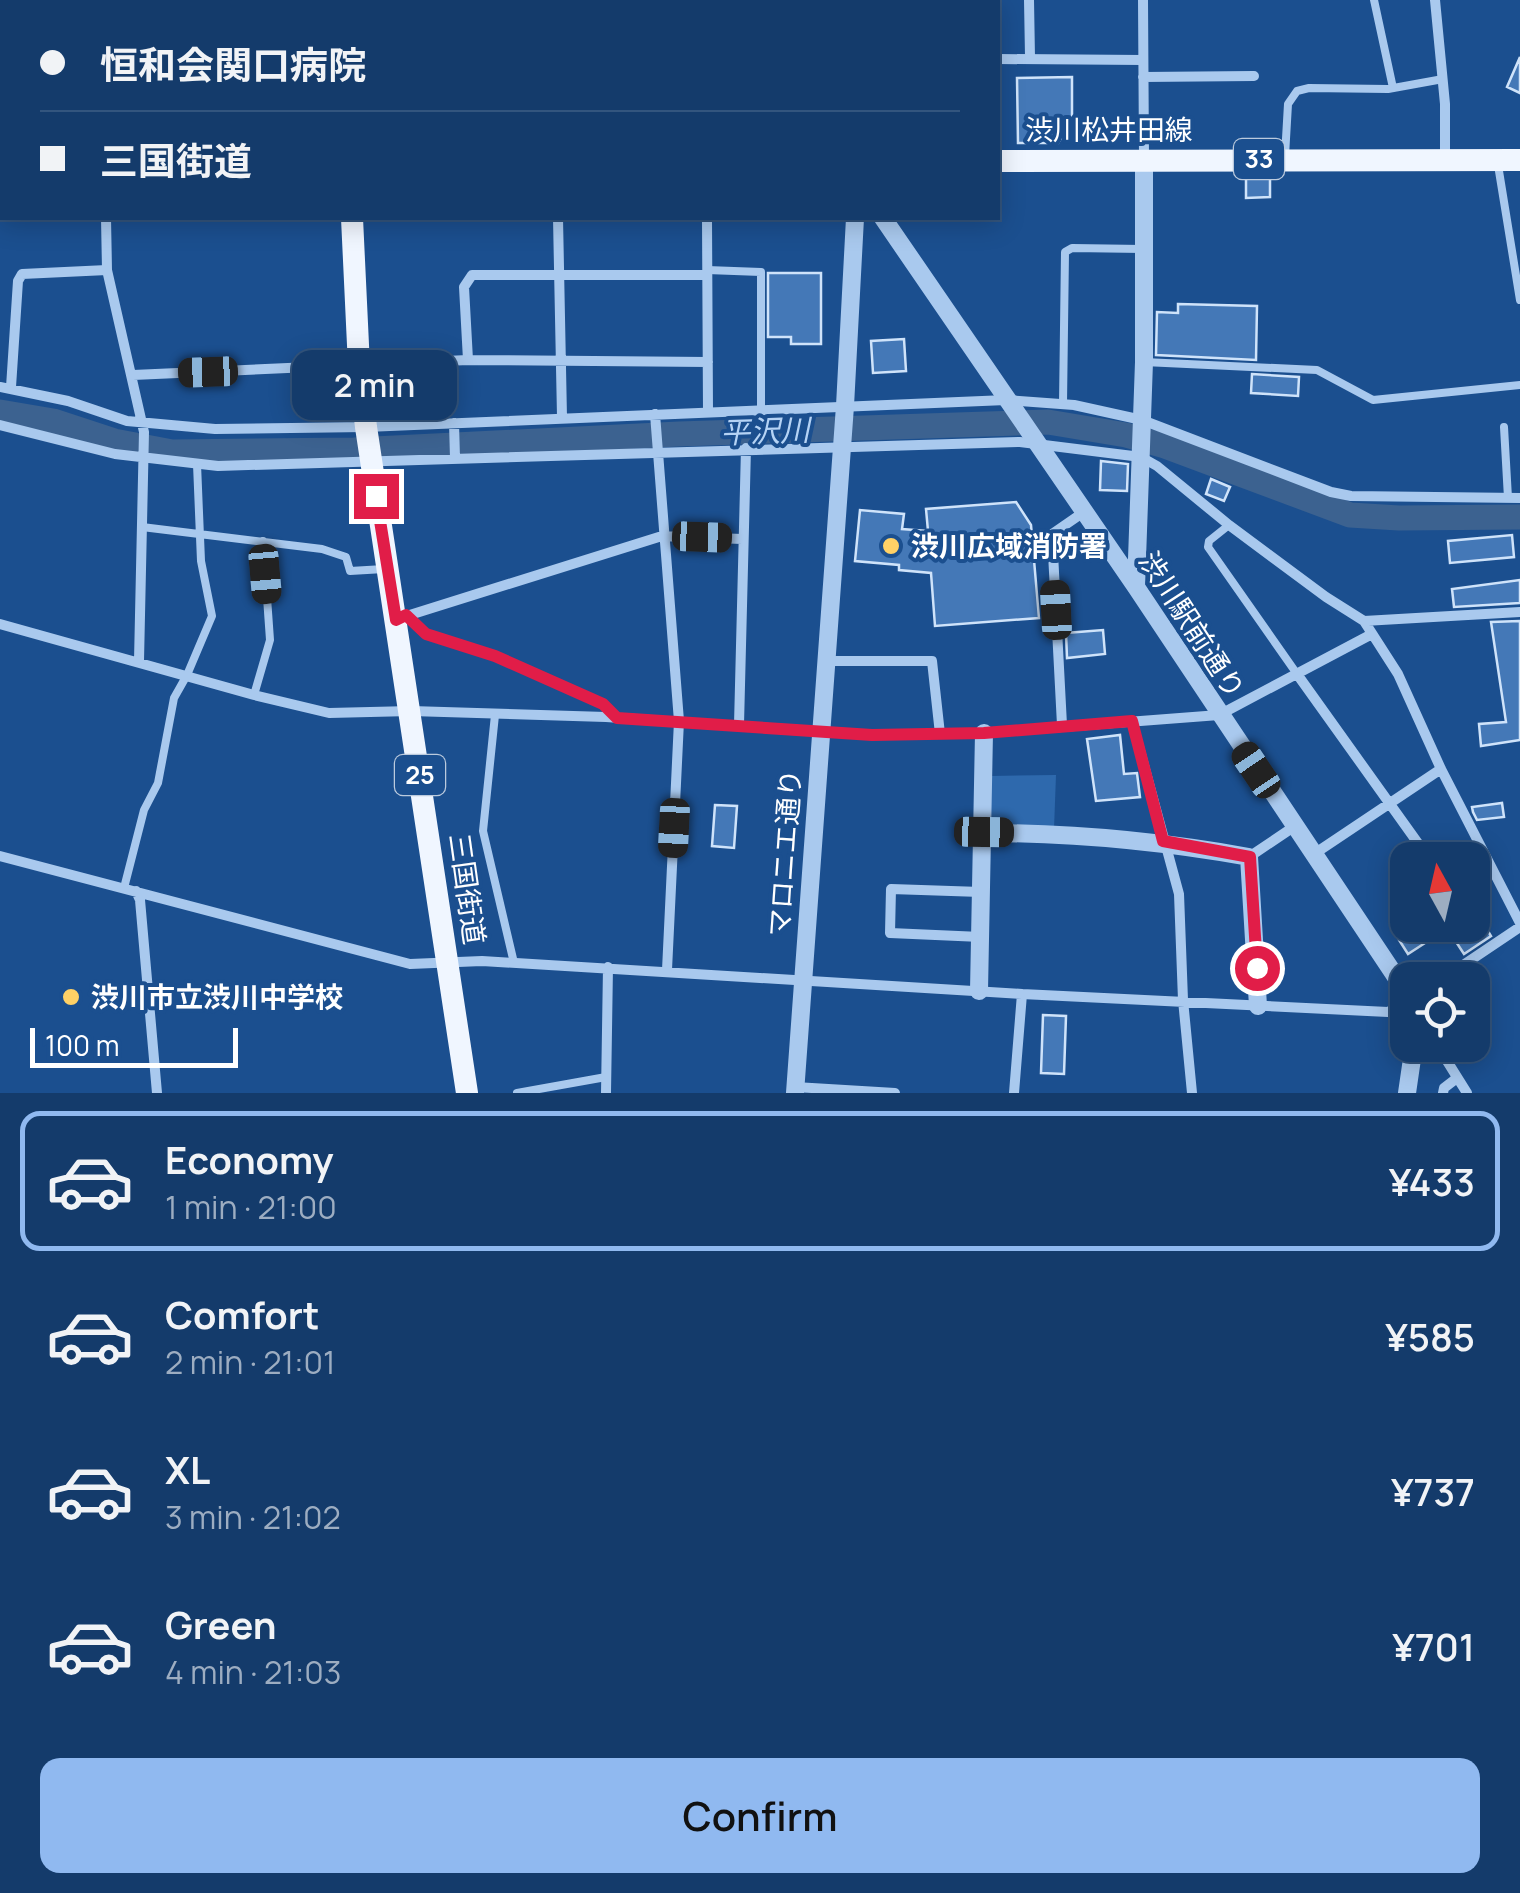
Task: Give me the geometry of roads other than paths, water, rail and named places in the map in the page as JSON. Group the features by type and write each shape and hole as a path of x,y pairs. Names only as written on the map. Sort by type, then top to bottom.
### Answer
{"main road":[{"name":"渋川松井田線","path":"1000,160 1508,160"},
{"name":"三国街道","path":"352,220 359,366 368,445 388,569 401,617 410,712 467,1093"}],"street":[{"path":"1029,0 1030,57"},
{"path":"1136,588 1146,250 1143,0"},
{"path":"1435,0 1445,160"},
{"path":"1000,59 1143,60"},
{"path":"1143,77 1254,76"},
{"path":"106,220 107,270 144,427 139,660"},
{"path":"558,220 562,417"},
{"path":"707,220 708,412"},
{"path":"845,410 855,220"},
{"path":"884,220 1009,403"},
{"path":"107,270 22,274 5,387 68,401 144,427 215,429 455,457 746,448 842,441 1033,439 1141,455 1229,525 1364,621 1398,674 1478,842"},
{"path":"468,360 464,287 472,275 707,273"},
{"path":"133,375 468,360 708,362"},
{"name":"渋川駅前通り","path":"1009,403 1390,970"},
{"path":"0,424 145,456 218,466 368,445 454,423 562,417 655,419 762,410 1064,404 1142,422 1330,492 1350,496 1514,498"},
{"name":"マロニエ通り","path":"795,1090 845,410"},
{"path":"655,419 680,721 668,970"},
{"path":"454,423 455,457"},
{"path":"738,725 746,448"},
{"path":"1062,725 1052,534 1084,512"},
{"path":"401,617 662,536 742,538"},
{"path":"1364,621 1520,612"},
{"path":"0,624 329,713 617,718 821,732 940,734 1218,715 1372,634"},
{"path":"826,661 932,661 940,734"},
{"path":"1297,674 1417,842"},
{"path":"1132,721 1179,894 1192,1093"},
{"path":"979,990 984,733"},
{"path":"1314,854 1441,769"},
{"path":"984,832 1068,833 1163,841 1250,857 1294,826"},
{"path":"0,856 410,964 447,960 668,970 1022,994 1390,1011"},
{"path":"1250,857 1258,1006"},
{"path":"1467,962 1520,925 1490,865"},
{"path":"981,937 890,933 890,888 982,892"},
{"path":"136,891 140,900 157,1093"},
{"path":"606,1093 608,968"},
{"path":"1014,1093 1022,994"},
{"path":"1407,1093 1412,1062"},
{"path":"1448,1062 1467,1093"},
{"path":"1444,1093 1444,1088 1457,1078"},
{"path":"795,1090 895,1093"}],"lane":[{"path":"1374,0 1393,88"},
{"path":"1285,160 1288,104 1297,91 1393,88 1443,80"},
{"path":"1508,160 1520,300"},
{"path":"1064,404 1066,252 1072,248 1146,250"},
{"path":"707,273 761,272 762,410"},
{"path":"1144,362 1318,370 1373,400 1520,385"},
{"path":"1504,426 1514,498"},
{"path":"124,888 144,810 158,783 174,698 212,616 201,561 197,464"},
{"path":"1229,525 1209,541 1208,548 1297,674"},
{"path":"142,527 334,552 346,556 350,571 388,569"},
{"path":"254,695 270,640 263,541"},
{"path":"401,617 426,634 495,656 603,704 617,718"},
{"path":"495,715 483,831 514,963"},
{"path":"517,1093 606,1076"}],"waterway":[{"name":"平沢川","path":"0,412 53,421 114,441 172,452 354,450 1048,422 1165,446 1350,515 1520,517"}],"place":[{"name":"渋川広域消防署","path":"891,546"},
{"name":"渋川市立渋川中学校","path":"71,997"}]}
